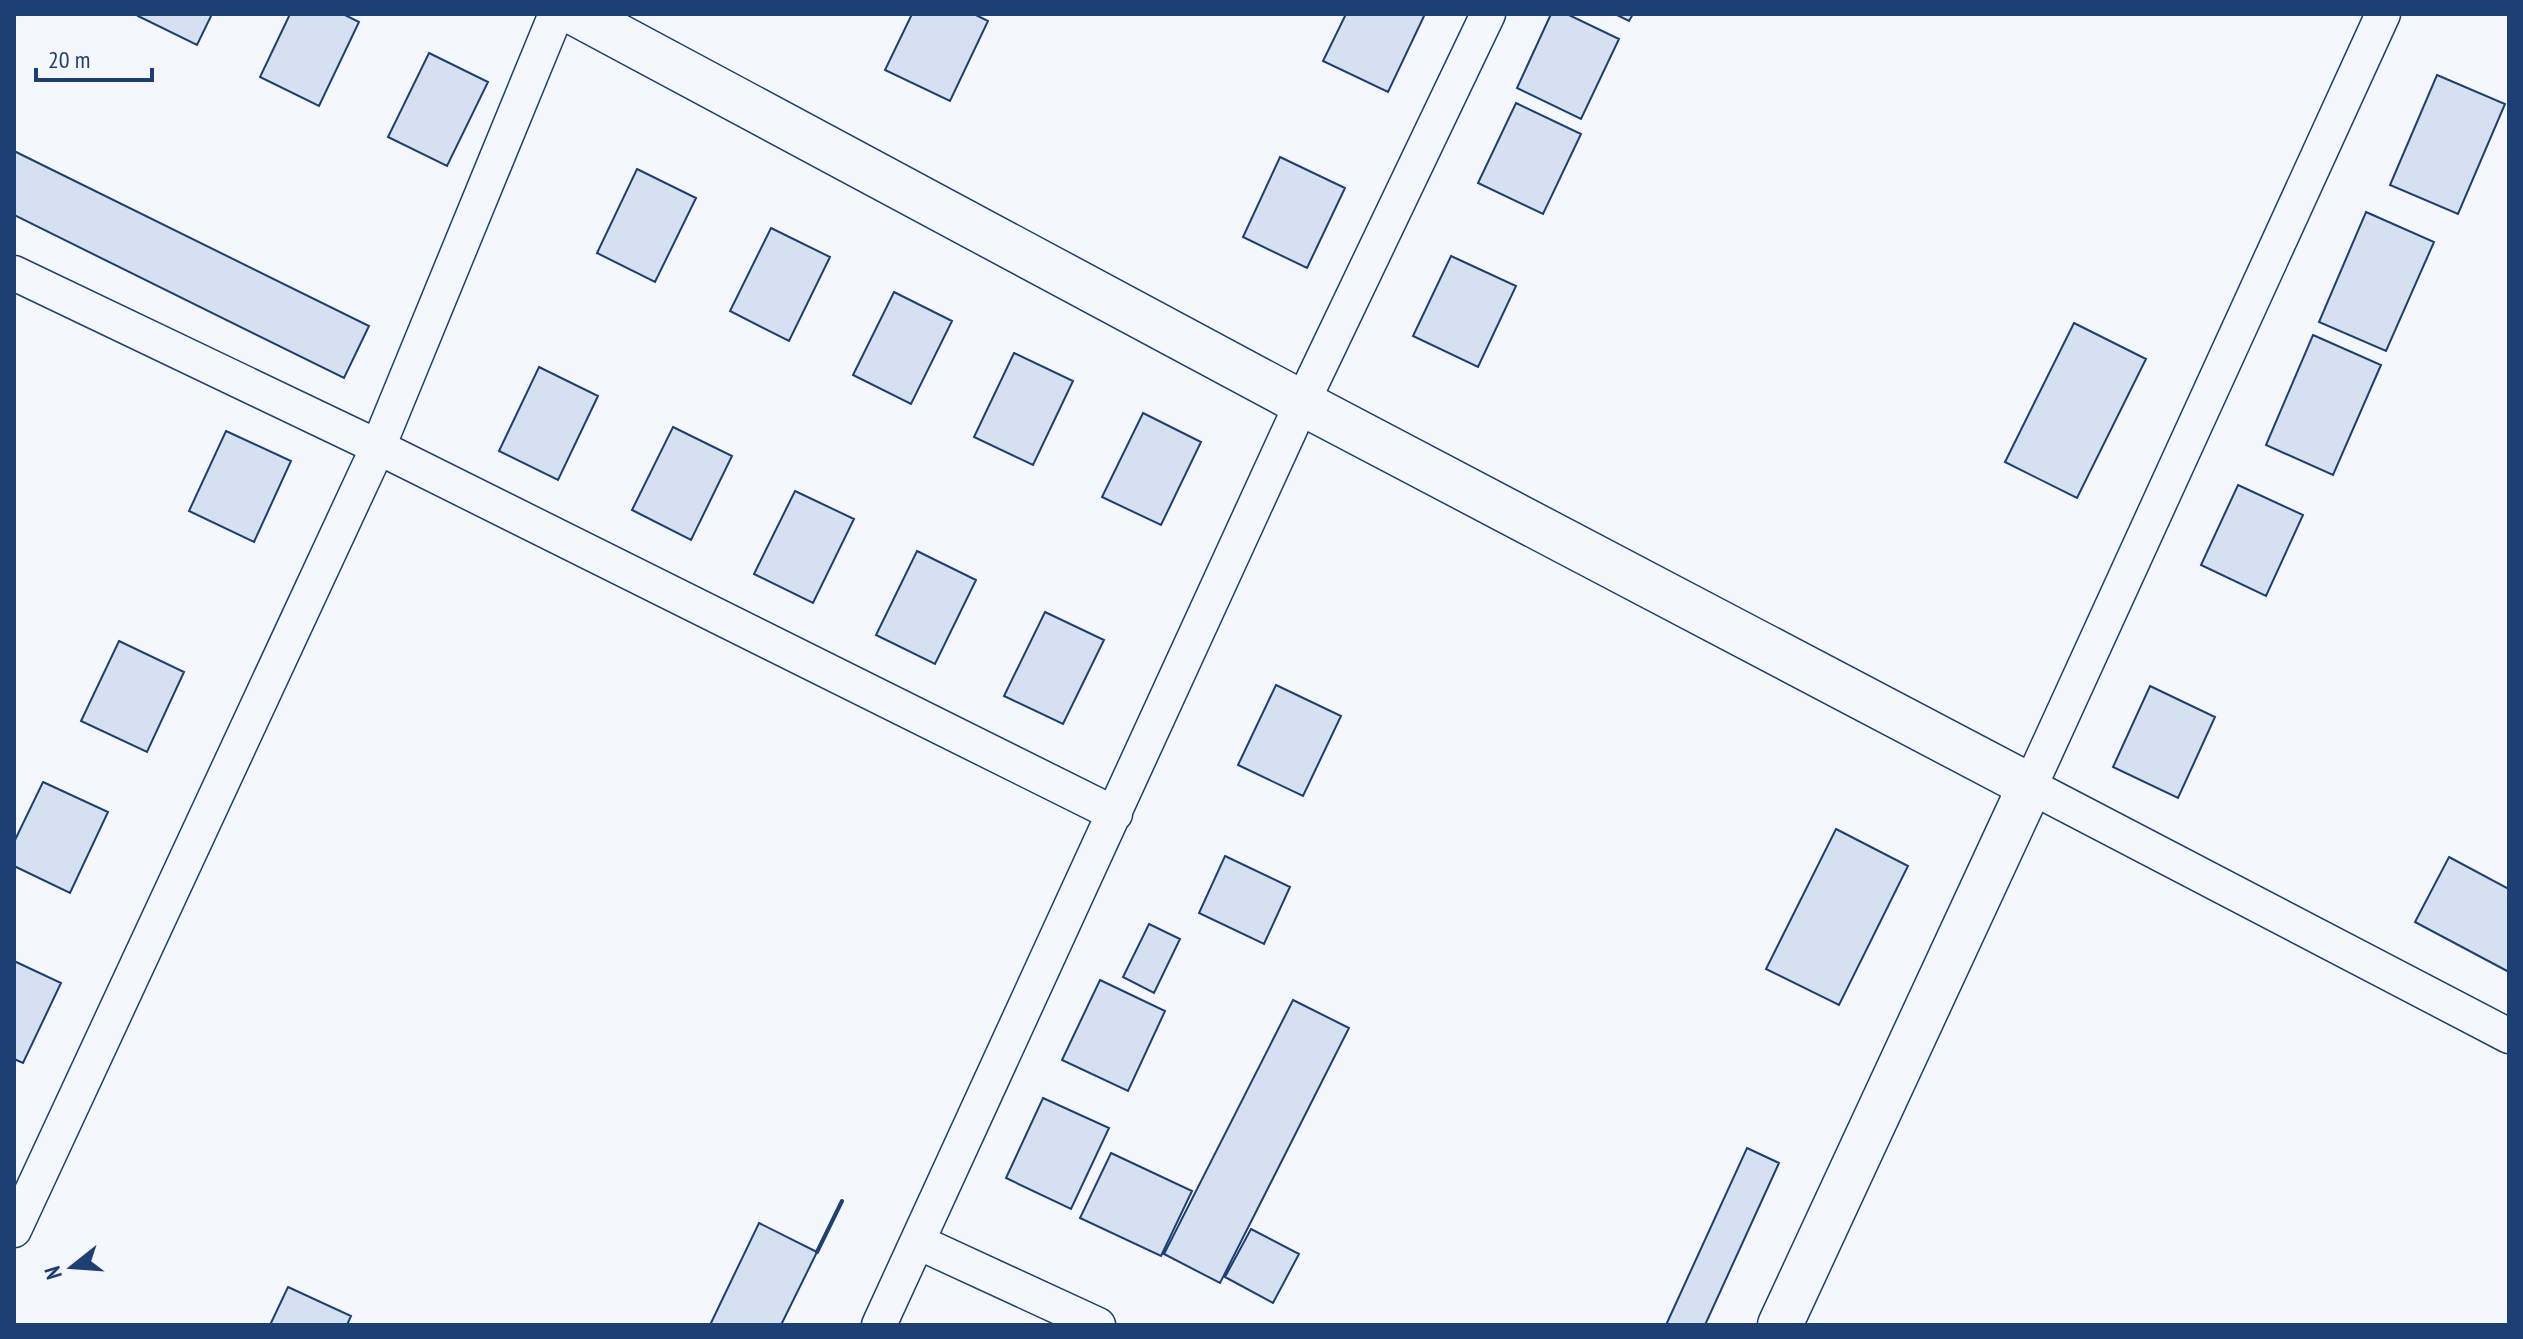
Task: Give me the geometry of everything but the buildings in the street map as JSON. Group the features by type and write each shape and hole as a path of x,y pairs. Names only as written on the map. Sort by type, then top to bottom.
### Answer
{"street":[{"path":"14,1230 378,447 556,14"},
{"path":"577,14 1302,403 2509,1036"},
{"path":"879,1325 1302,403 1488,14"},
{"path":"1780,1325 2383,14"},
{"path":"14,273 378,447 1115,814"},
{"path":"918,1242 1098,1325"}],"wall":[{"path":"817,1252 842,1201"}]}
